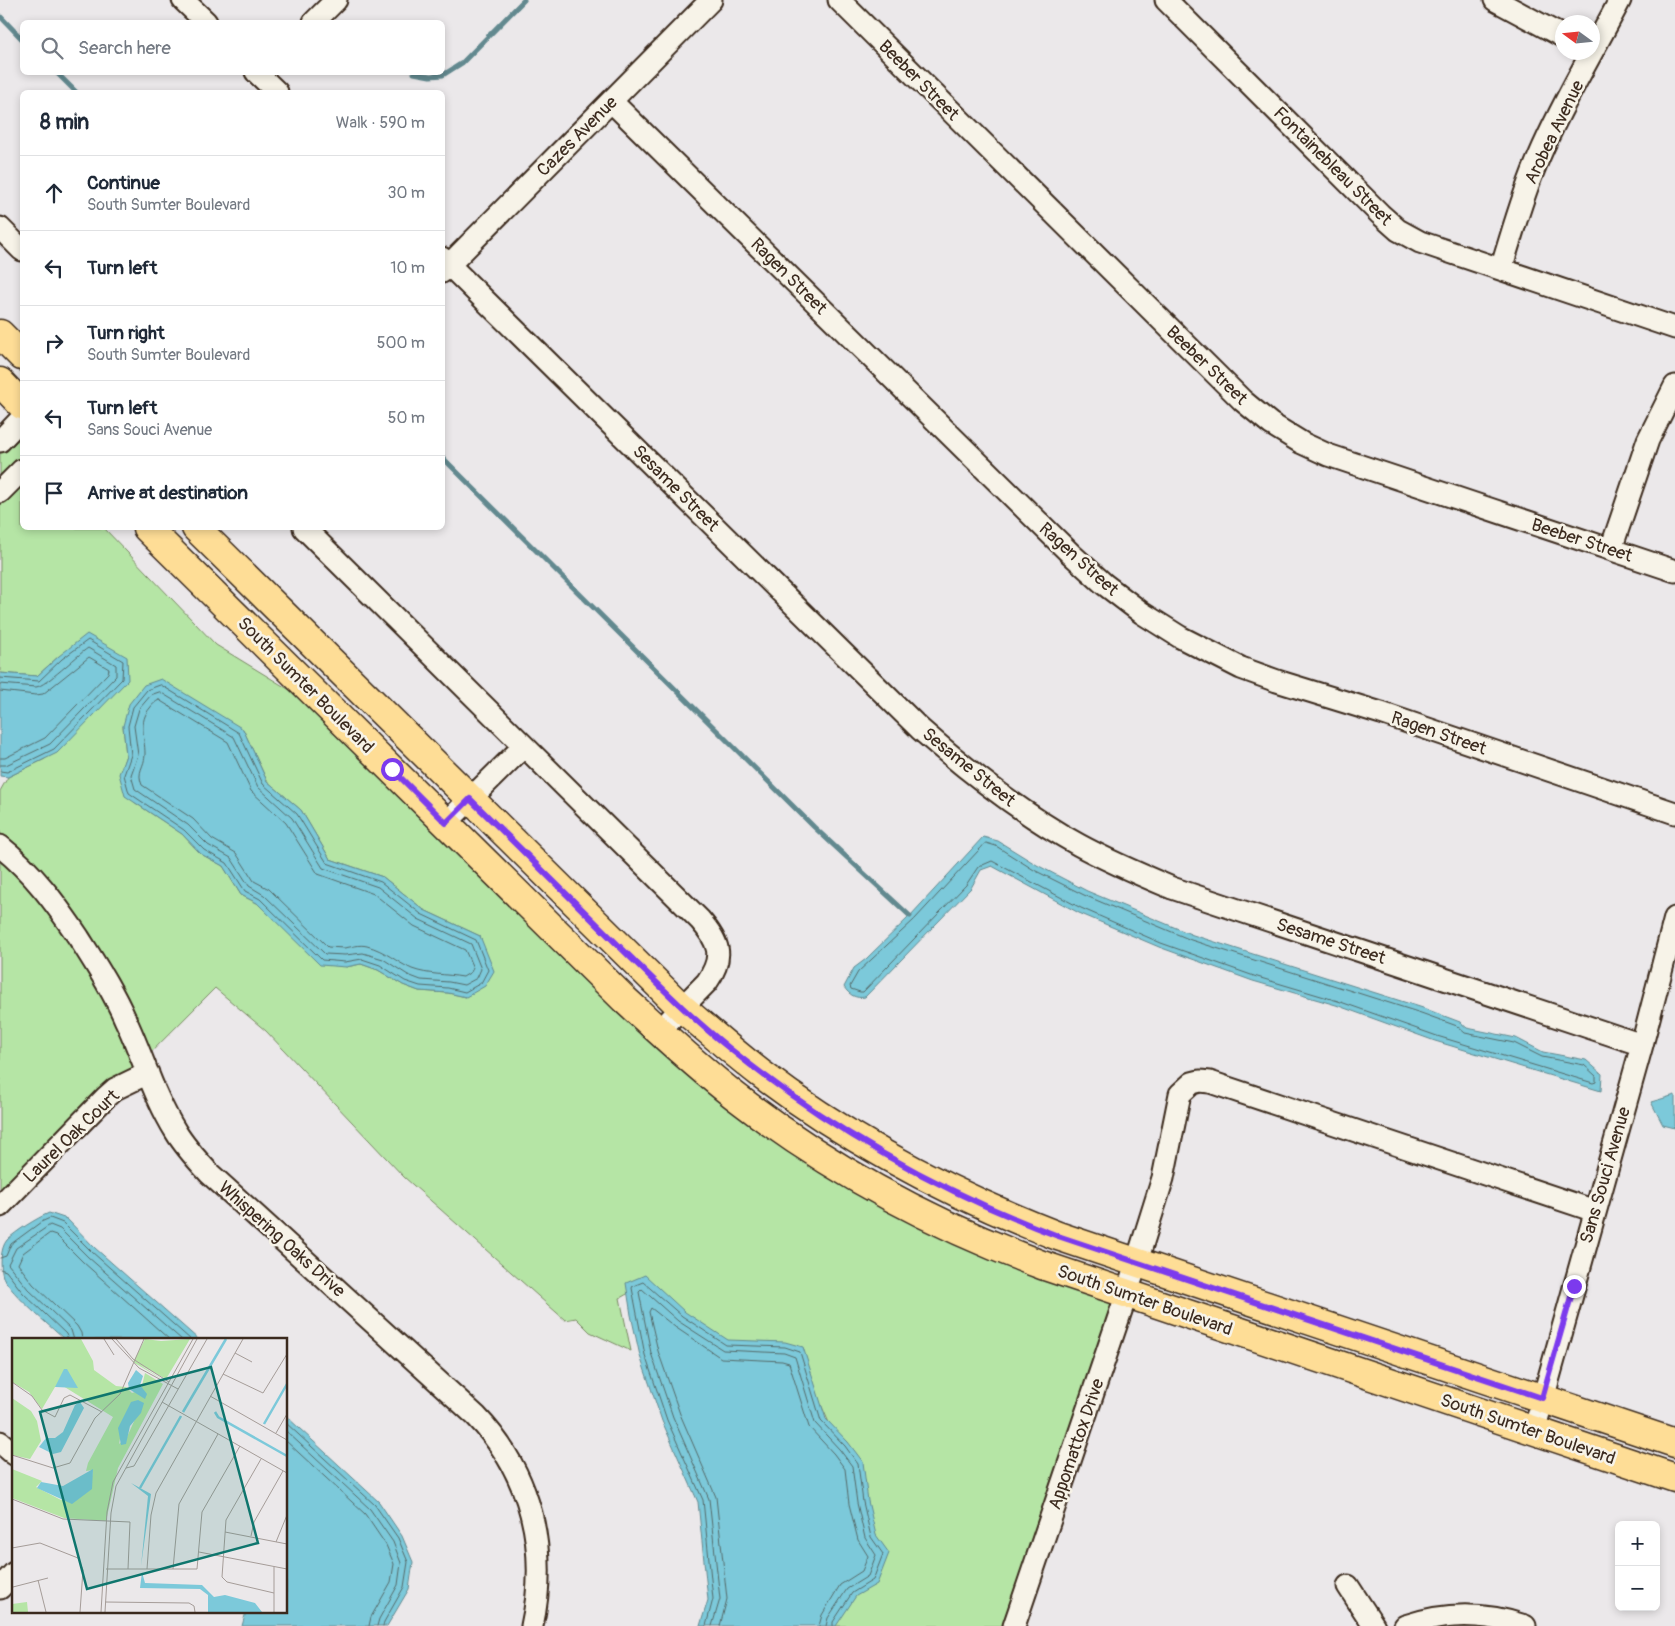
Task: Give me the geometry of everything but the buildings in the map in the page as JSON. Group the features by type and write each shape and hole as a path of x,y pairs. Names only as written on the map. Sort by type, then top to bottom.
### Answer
{"main road":[{"path":"0,334 20,354"},
{"path":"0,382 20,403"},
{"name":"South Sumter Boulevard","path":"148,530 659,1032 736,1097 794,1139 857,1178 912,1208 982,1242 1042,1265 1675,1478"},
{"name":"South Sumter Boulevard","path":"198,530 682,1008 727,1047 801,1102 861,1142 910,1170 955,1192 1011,1218 1058,1236 1675,1443"}],"street":[{"path":"183,0 204,20"},
{"path":"316,20 336,0"},
{"name":"Cazes Avenue","path":"445,265 612,101 711,0"},
{"name":"Beeber Street","path":"838,0 1243,401 1271,424 1302,443 1354,465 1675,571"},
{"name":"Fontainebleau Street","path":"1166,0 1398,230 1420,242 1675,328"},
{"path":"1495,0 1555,32"},
{"name":"Arobea Avenue","path":"1600,39 1620,0"},
{"name":"Arobea Avenue","path":"1501,269 1524,194 1539,156 1589,60"},
{"path":"262,75 274,90"},
{"name":"Ragen Street","path":"612,101 1071,554 1104,584 1142,613 1180,638 1241,668 1675,812"},
{"path":"0,228 20,248"},
{"name":"Sesame Street","path":"445,265 920,729 985,784 1035,818 1096,854 1172,888 1642,1045"},
{"path":"1611,549 1645,447 1675,386"},
{"path":"0,441 20,420"},
{"path":"0,492 20,472"},
{"path":"306,530 700,920 713,936 719,952 715,968 707,982 659,1032"},
{"path":"446,823 524,746"},
{"name":"Whispering Oaks Drive","path":"0,846 40,884 95,963 118,1002 161,1104 176,1132 209,1173 464,1405 490,1430 501,1445 517,1473 525,1492 536,1538 538,1586 532,1626"},
{"name":"Sans Souci Avenue","path":"1534,1431 1642,1045 1675,918"},
{"name":"Laurel Oak Court","path":"0,1206 106,1097 115,1089 148,1073"},
{"name":"Appomattox Drive","path":"1014,1626 1127,1293 1162,1178 1180,1094 1192,1083 1200,1081 1210,1082 1595,1211"},
{"path":"0,1442 12,1452"},
{"path":"0,1588 12,1575"},
{"path":"1348,1586 1374,1626"},
{"path":"1405,1626 1461,1614 1496,1618 1525,1626"}],"green space":[{"path":"16,439 20,443 20,460 0,480 0,454"},
{"path":"20,486 20,530 106,530 216,645 311,703 730,1104 1115,1299 1003,1626 834,1626 831,1427 802,1362 751,1354 636,1289 620,1298 631,1351 590,1332 576,1318 565,1320 404,1177 266,1031 215,988 0,1204 0,791 8,777 45,759 59,656 37,676 0,673 0,506","holes":["123,726 243,729 267,781 301,810 330,859 383,877 424,910 480,936 466,997 448,993 419,991 403,985 378,970 361,964 346,967 257,903 241,895 223,866 201,854 182,834 134,802 123,764 126,755"]}],"water":[{"path":"87,634 127,657 128,680 57,753 8,777 0,776 0,673 37,676"},
{"path":"161,679 243,729 267,781 301,810 330,859 383,877 424,910 480,936 494,971 485,986 466,997 448,993 419,991 403,985 378,970 361,964 346,967 320,965 257,903 241,895 223,866 201,854 182,834 125,796 119,774 126,755 123,726 129,704 144,685"},
{"path":"983,837 998,841 1037,865 1087,891 1193,935 1423,1008 1460,1022 1467,1028 1516,1038 1543,1052 1586,1060 1602,1074 1601,1091 1435,1041 1336,1005 1253,981 1159,947 1079,913 992,866 981,870 971,888 865,997 856,997 848,992 844,987 854,968 866,959 910,916"},
{"path":"1675,1095 1675,1128 1663,1125 1651,1102"},
{"path":"49,1213 67,1219 95,1248 197,1338 63,1338 15,1293 3,1277 1,1268 2,1253 7,1240"},
{"path":"645,1275 685,1312 728,1340 785,1342 803,1347 826,1419 848,1442 863,1462 868,1501 876,1535 889,1553 877,1584 856,1596 836,1626 700,1626 708,1600 698,1502 662,1421 640,1356 631,1315 626,1283"},
{"path":"288,1418 379,1502 402,1536 413,1562 409,1589 387,1626 242,1626 245,1614 288,1614"}],"waterway":[{"path":"445,74 462,63 524,0"},
{"path":"0,16 20,37"},
{"path":"59,75 74,90"},
{"path":"425,75 443,75"},
{"path":"445,460 814,827 910,916"}],"route":[{"path":"392,769 446,823 470,799 682,1008 727,1047 781,1088 831,1123 910,1170 1011,1218 1058,1236 1542,1398 1574,1286"}]}
